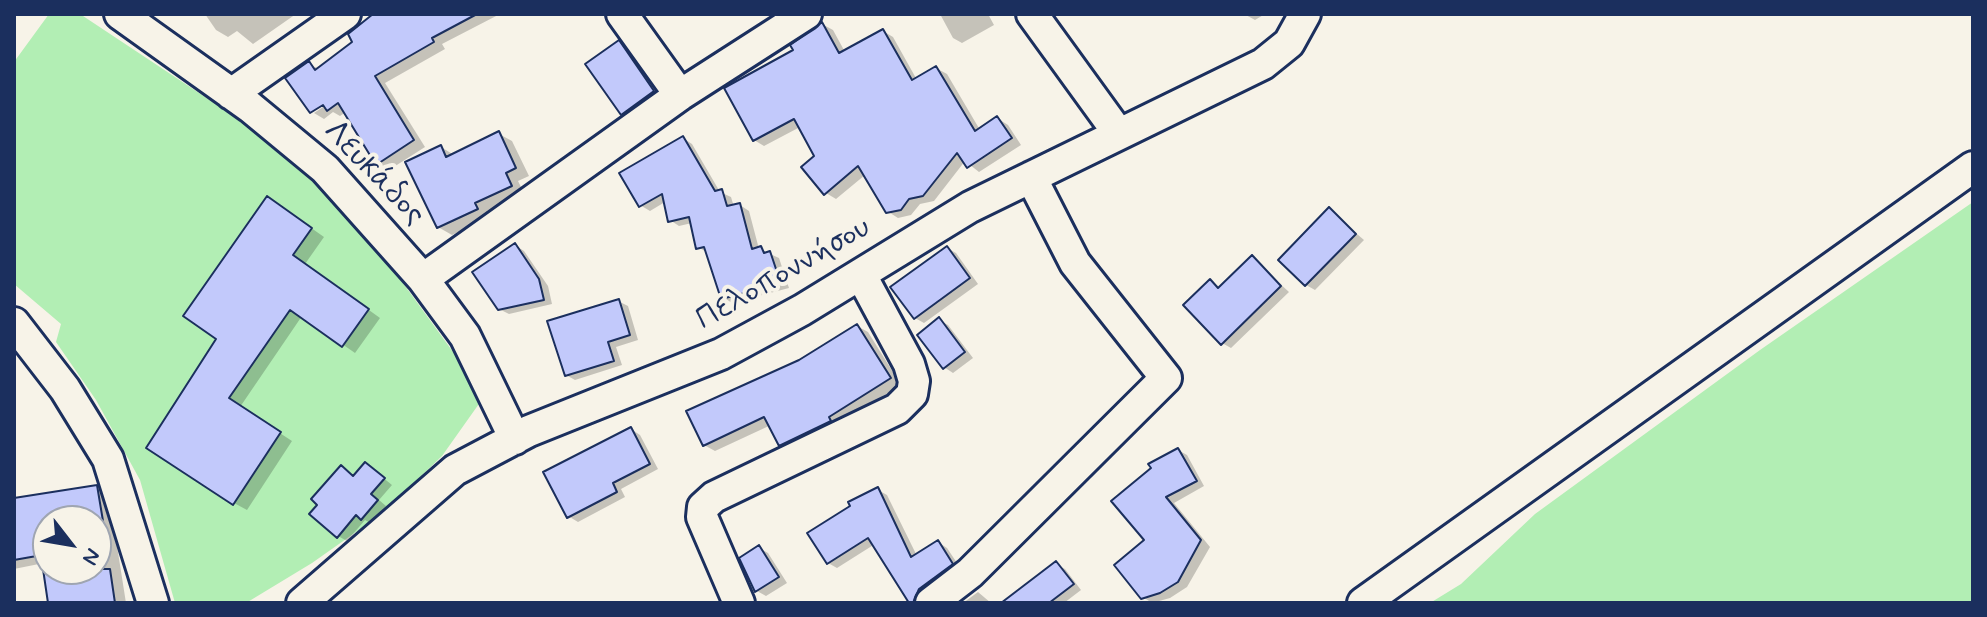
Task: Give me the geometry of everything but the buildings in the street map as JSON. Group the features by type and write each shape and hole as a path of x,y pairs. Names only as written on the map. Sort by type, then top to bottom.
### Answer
{"street":[{"name":"Λευκάδος","path":"120,14 231,94 325,169 423,279 465,336 515,439"},
{"path":"231,94 345,14"},
{"path":"622,14 680,95"},
{"path":"423,279 680,95 806,14"},
{"path":"1032,14 1119,134"},
{"name":"Πελοποννήσου","path":"302,603 442,479 515,439 694,366 765,331 946,221 1263,64 1289,43 1305,14"},
{"path":"1363,603 1973,167"},
{"path":"931,603 970,573 1166,378 1075,263 1031,177"},
{"path":"739,603 702,517 703,507 714,497 897,409 912,394 914,381 909,364 861,275"},
{"path":"18,338 65,389 108,459 153,603"}],"green space":[{"path":"49,14 80,14 273,142 355,217 464,367 481,401 442,456 383,513 312,563 246,603 175,603 140,480 96,400 56,342 61,324 14,284 14,62"},
{"path":"1973,202 1973,603 1430,603 1461,584 1535,514 1760,350"}]}
